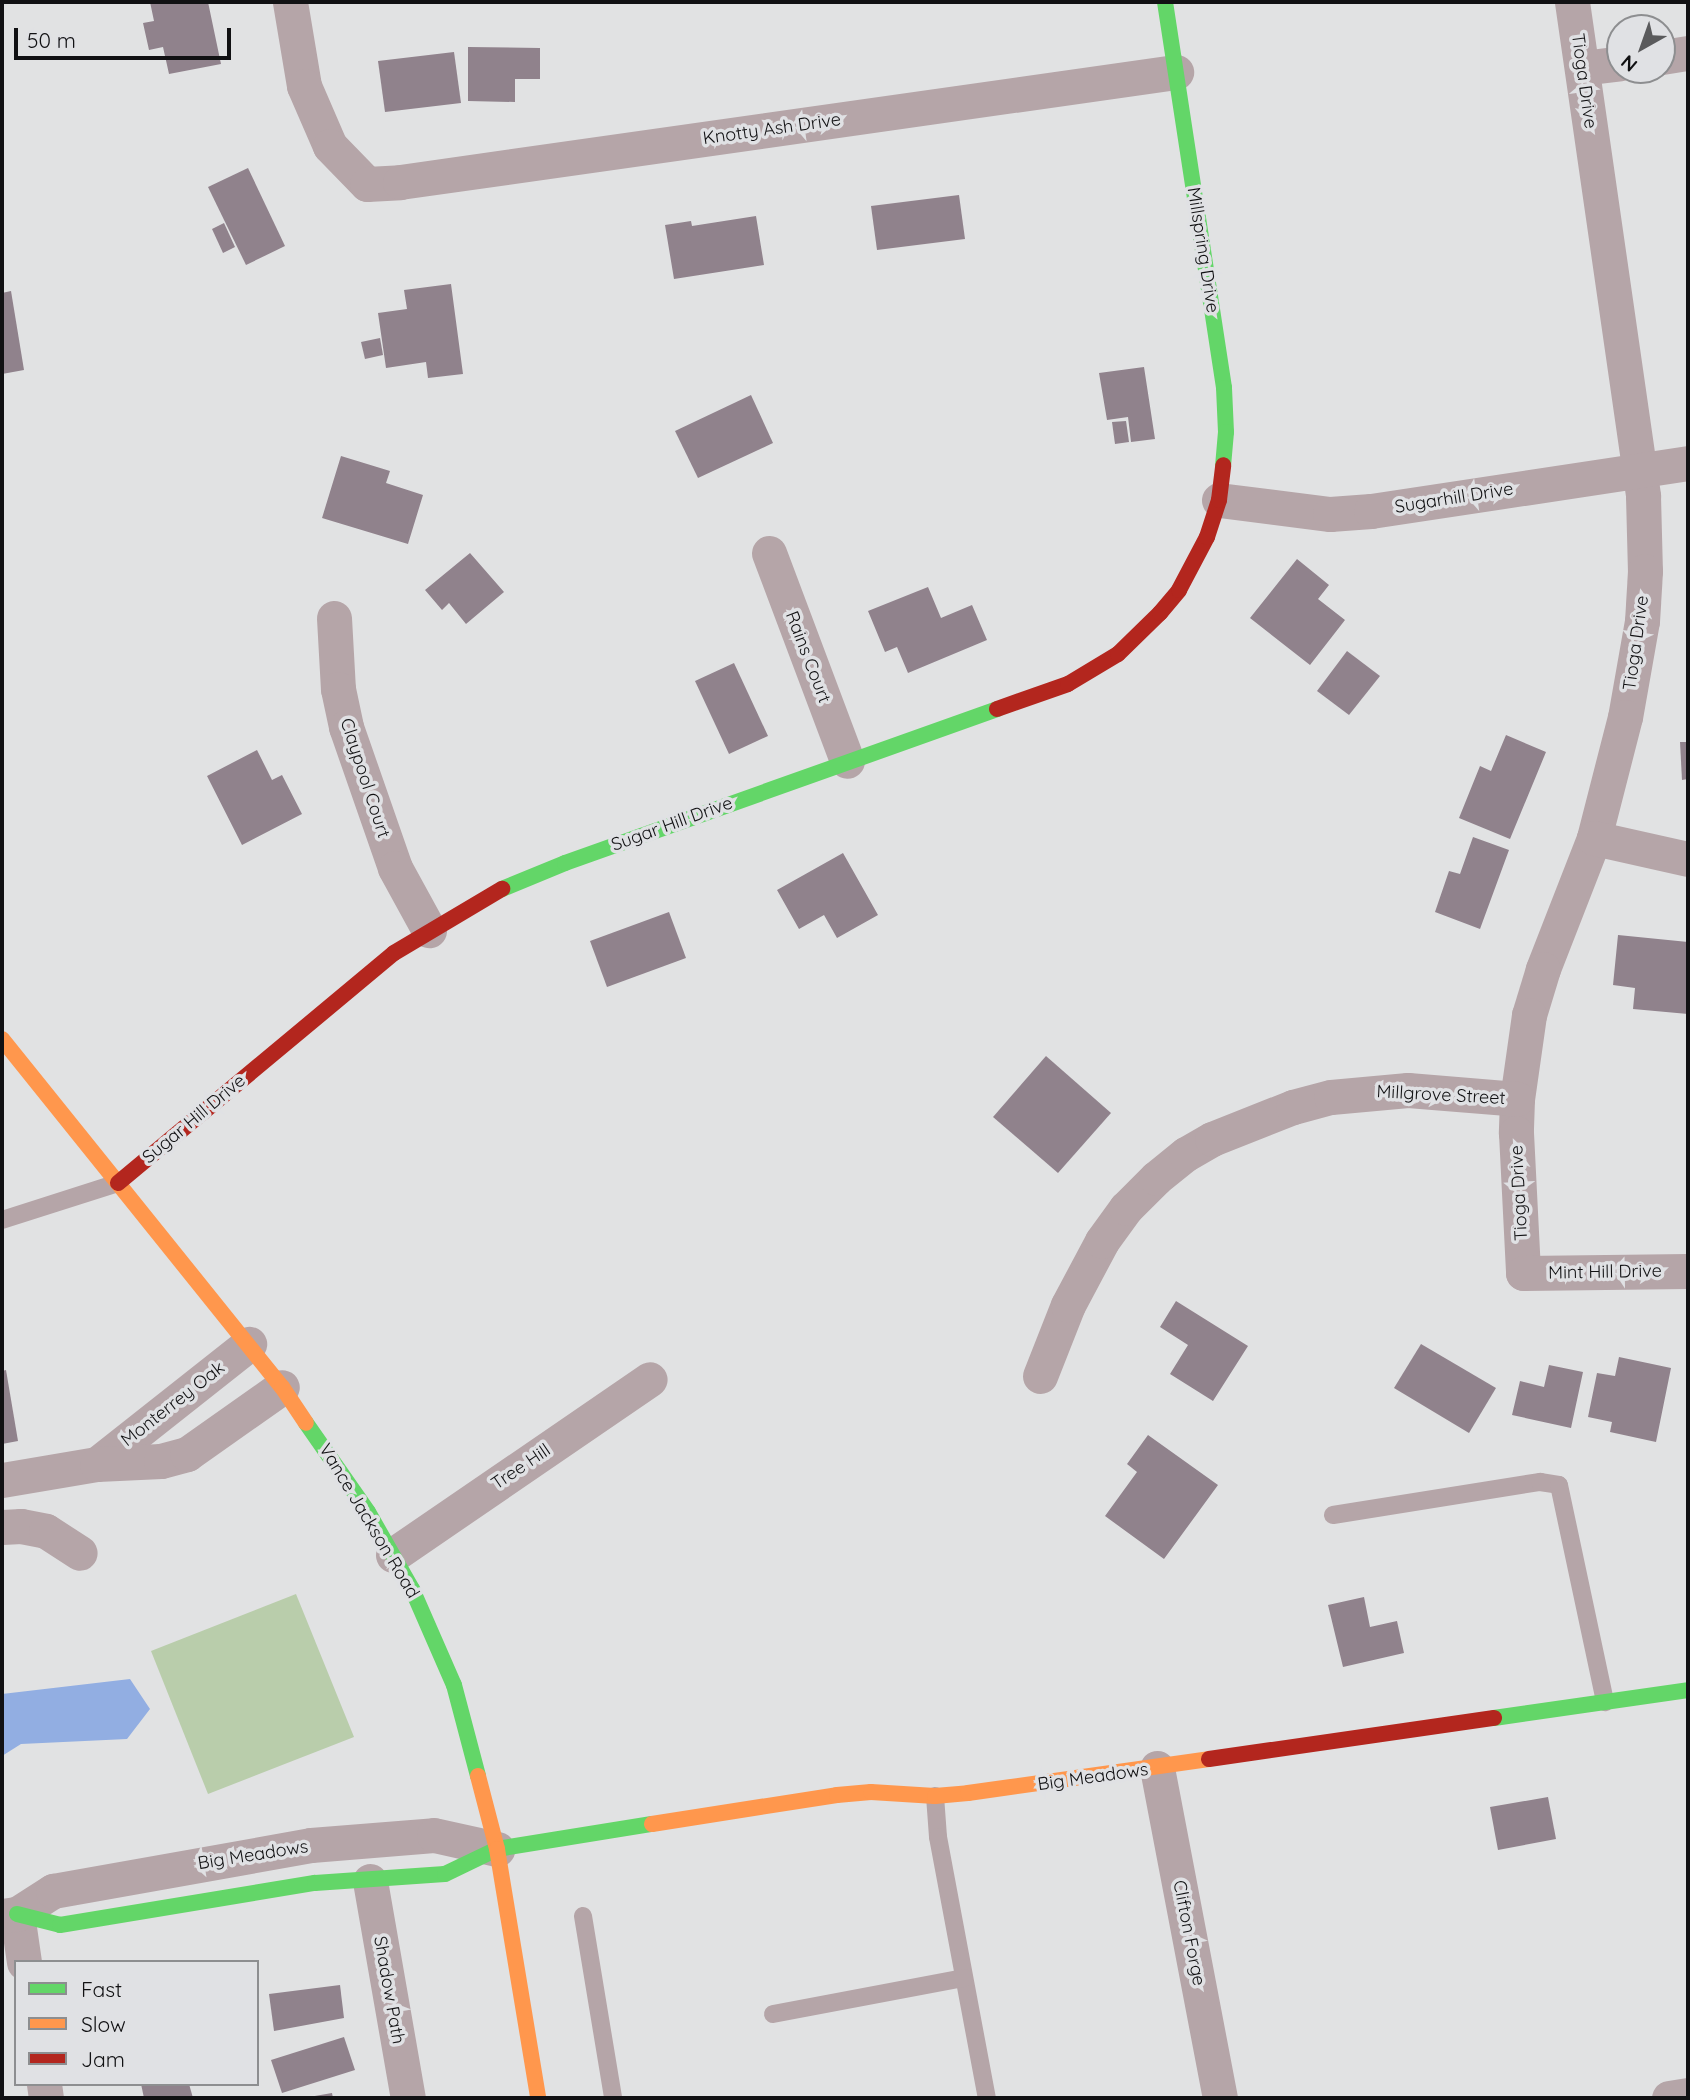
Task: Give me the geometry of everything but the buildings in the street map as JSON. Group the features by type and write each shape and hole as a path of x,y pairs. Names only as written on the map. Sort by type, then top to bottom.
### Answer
{"street":[{"name":"Knotty Ash Drive","path":"290,2 304,86 309,98 330,146 367,184 414,180 1176,72"},
{"name":"Millspring Drive","path":"1165,2 1224,388 1226,432 1219,500"},
{"name":"Tioga Drive","path":"1523,1273 1517,1100 1530,1015 1543,969 1594,838 1625,717 1642,621 1645,571 1639,470 1572,2"},
{"path":"1582,68 1606,65"},
{"name":"Sugarhill Drive","path":"1219,500 1330,514 1371,511 1688,463"},
{"name":"Sugar Hill Drive","path":"118,1183 358,981 429,930 500,890 565,863 1068,684 1118,654 1160,613 1178,590 1206,537 1219,500"},
{"name":"Rains Court","path":"769,553 847,761"},
{"name":"Claypool Court","path":"334,618 338,689 346,727 395,868 429,930"},
{"path":"1594,838 1688,859"},
{"name":"Vance Jackson Road","path":"2,1039 282,1387 328,1452 393,1555 432,1630 454,1685 497,1849 538,2098"},
{"name":"Millgrove Street","path":"1040,1377 1068,1305 1102,1241 1136,1198 1186,1154 1212,1139 1293,1107 1331,1097 1408,1090 1517,1100"},
{"name":"Mint Hill Drive","path":"1523,1273 1688,1271"},
{"name":"Monterrey Oak","path":"97,1464 249,1344"},
{"name":"Tree Hill","path":"393,1555 650,1379"},
{"name":"Monterrey Oak","path":"2,1480 97,1464 134,1464 187,1454 282,1387"},
{"path":"157,1416 187,1454"},
{"path":"2,1527 21,1526 46,1531 80,1553"},
{"name":"Big Meadows","path":"9,1915 60,1925 315,1883 445,1874 497,1849 837,1796 872,1792 935,1796 1157,1768 1688,1690"},
{"name":"Clifton Forge","path":"1157,1768 1220,2098"},
{"name":"Big Meadows","path":"9,1915 52,1891 311,1845 435,1835 497,1849"},
{"name":"Shadow Path","path":"370,1881 408,2098"},
{"path":"9,1915 23,1960"},
{"path":"1669,2098 1688,2095"}],"lane":[{"path":"2,1220 118,1183"},
{"path":"1334,1516 1540,1482 1559,1485 1605,1702"},
{"path":"935,1796 938,1837 987,2098"},
{"path":"583,1916 613,2098"},
{"path":"773,2014 964,1978"}],"green space":[{"path":"296,1594 354,1737 208,1794 151,1651"}],"water":[{"path":"130,1679 150,1709 127,1739 21,1744 2,1756 2,1694"}],"traffic: fast":[{"path":"1165,2 1224,388 1226,432 1223,465"},
{"path":"502,889 565,863 997,709"},
{"path":"306,1423 368,1512 412,1589 454,1685 478,1776"},
{"path":"1494,1718 1688,1690"},
{"path":"17,1914 60,1925 315,1883 445,1874 497,1849 652,1824"}],"traffic: slow":[{"path":"2,1039 282,1387 306,1423"},
{"path":"652,1824 837,1795 871,1792 935,1796 968,1793 1209,1759"},
{"path":"478,1776 497,1849 538,2098"}],"traffic: jam":[{"path":"997,709 1068,684 1118,654 1160,613 1179,590 1207,537 1219,500 1223,465"},
{"path":"118,1183 394,953 502,889"},
{"path":"1209,1759 1494,1718"}]}
